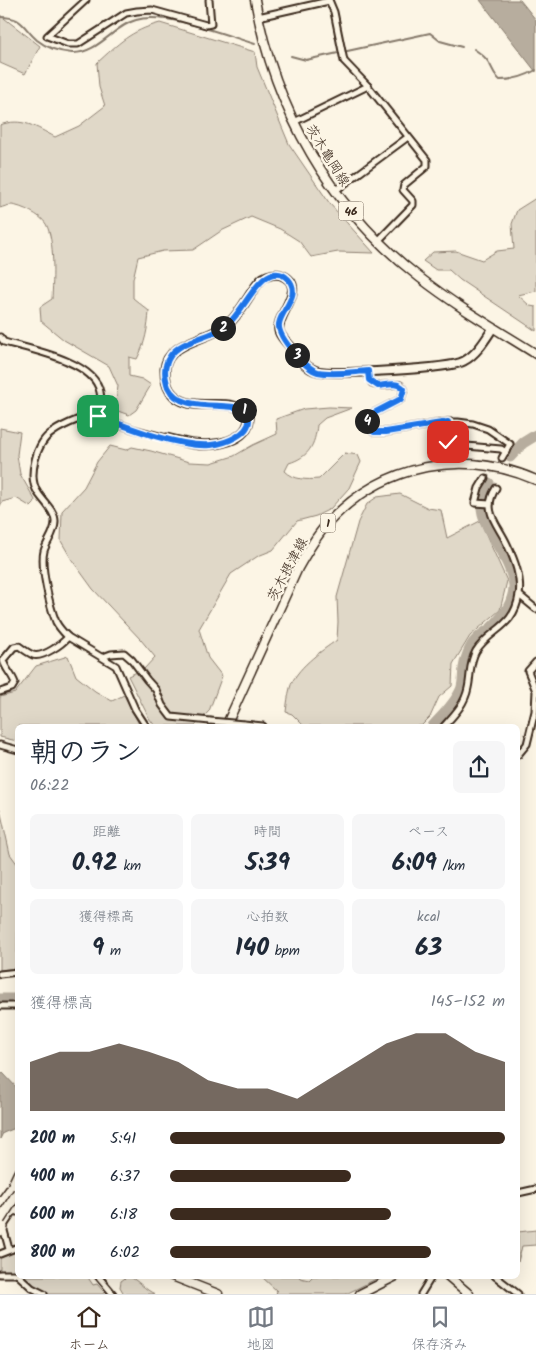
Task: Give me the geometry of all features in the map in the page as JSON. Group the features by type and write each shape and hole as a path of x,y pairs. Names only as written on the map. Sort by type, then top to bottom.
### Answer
{"highway":[{"path":"1,1226 15,1198"}],"main road":[{"name":"茨木亀岡線","path":"254,0 276,81 294,122 310,154 353,215 378,241 433,288 536,354"},
{"name":"茨木摂津線","path":"227,724 308,550 327,524 358,496 396,476 438,464 469,463 490,466 508,469 536,480"},
{"path":"15,1179 0,1203 15,1207"},
{"path":"180,1279 218,1294"},
{"path":"360,1294 390,1279"},
{"path":"451,1279 468,1294"}],"street":[{"path":"86,0 48,36 68,44 78,44 119,17 137,11 152,10 206,25 211,24 209,0"},
{"path":"258,17 329,0 334,12 344,61 368,86 427,160 427,166 404,186 404,190 413,200 413,205 378,241"},
{"path":"294,122 368,86"},
{"path":"335,191 408,136"},
{"path":"145,724 135,709 116,666 68,637 57,622 44,573 44,551 52,536 56,522 54,515 36,492 32,482 33,467 43,442 50,433 91,414 133,429 193,444 211,445 235,438 244,432 249,416 246,411 237,407 194,405 184,402 175,396 166,382 166,365 170,357 182,345 211,335 224,328 238,314 263,278 273,274 280,274 287,278 292,285 290,301 281,319 279,330 283,338 303,362 318,372 444,366 462,362 478,348 494,328"},
{"path":"1,340 48,354 80,367 94,379 100,392 98,416"},
{"path":"368,371 369,380 374,385 394,384 400,385 404,389 401,399 372,414 367,420 368,427 374,432 386,432 448,422 473,424 488,429 510,444 502,458"},
{"path":"448,422 448,442 455,445 500,449 506,452"},
{"path":"485,478 481,483 475,503 489,504"},
{"path":"446,724 458,710 465,698 471,663 477,650 508,620 514,612 519,595 518,574 507,544 491,514 489,504 496,488"},
{"path":"519,595 536,609"},
{"path":"0,692 12,688 15,683 3,660 14,647 19,646 33,655 41,655 62,645 68,637"},
{"path":"103,657 124,653 132,660 146,680 156,690 162,705 171,717 244,724"},
{"path":"520,753 527,744 532,726 536,691 528,671 536,662"},
{"path":"0,745 15,749"},
{"path":"0,974 15,972"},
{"path":"0,1006 15,1006"},
{"path":"520,1193 536,1189"},
{"path":"9,1249 1,1226 15,1210"},
{"path":"0,1254 15,1247"},
{"path":"0,1274 15,1274"},
{"path":"22,1279 32,1288 44,1294"},
{"path":"100,1279 113,1294"},
{"path":"421,1294 430,1279"},
{"path":"499,1279 518,1294"}],"shaded area":[{"path":"480,0 520,0 536,20 536,72"},
{"path":"0,15 40,46 25,74 0,63"},
{"path":"160,23 255,52 257,67 289,144 330,204 374,253 338,252 311,257 299,241 280,229 251,217 221,231 193,250 163,251 138,257 133,279 133,298 149,311 149,317 144,342 137,359 129,357 129,376 142,379 151,385 136,410 129,415 115,410 118,386 109,366 64,340 41,321 40,307 52,299 53,260 51,240 46,224 35,214 12,205 0,208 0,125 15,122 29,124 55,137 79,126 105,106 99,87 97,63 133,34"},
{"path":"536,198 536,291 518,295 530,306 536,307 536,331 460,280 449,270 436,270 423,261 433,252 456,251 482,260 497,251 514,249 512,224 517,210"},
{"path":"352,408 325,418 317,425 315,439 310,449 302,457 289,463 285,471 300,479 319,479 345,453 358,455 361,462 349,488 330,509 316,516 297,521 273,550 258,556 231,574 199,629 208,658 222,676 209,711 197,724 154,724 128,676 144,669 155,657 93,589 72,560 61,541 62,511 84,487 97,462 110,446 126,450 132,447 189,462 211,463 234,456 277,434 276,419 304,409"},
{"path":"0,428 20,432 17,455 20,474 35,500 31,507 16,498 2,502 0,506"},
{"path":"400,494 428,508 441,510 447,538 480,521 507,581 500,610 470,636 453,664 452,686 439,697 430,717 423,724 302,724 292,714 286,712 290,688 303,667 337,640 337,597 358,522 367,504 377,497"},
{"path":"68,656 76,676 95,691 112,701 124,695 139,724 15,724 15,741 0,737 0,697 15,693 36,666"},
{"path":"0,809 10,854 15,861 15,968 0,970"},
{"path":"3,1073 15,1086 15,1128 3,1133 0,1139 0,1074"},
{"path":"536,1230 536,1245 522,1246 520,1254 520,1232"},
{"path":"15,1251 15,1273 0,1271 0,1256"},
{"path":"26,1279 89,1279 93,1285 97,1284 104,1292 103,1294 49,1294 34,1286"},
{"path":"124,1279 133,1279 155,1294 124,1294 120,1287 121,1281"},
{"path":"264,1279 376,1279 346,1294 276,1294 277,1291"}],"waterway":[{"path":"0,17 8,17 18,21 37,40 45,45 58,51 72,53 90,49 128,23 148,18 195,25 255,44"},
{"path":"291,56 306,60 430,33 440,41 462,47"},
{"path":"474,49 486,59 500,80 519,78 536,70"},
{"path":"510,457 523,443 536,435"},
{"path":"435,724 452,705 461,690 465,661 472,646 504,614 514,592 512,575 508,564 483,513 483,498 489,483"},
{"path":"0,999 15,999"}],"tunnel":[{"path":"485,478 502,458"}],"route":[{"path":"98,416 133,429 193,444 211,445 221,443 235,438 244,432 249,421 246,411 237,407 194,405 184,402 175,396 166,382 166,365 175,350 182,345 211,335 224,328 234,319 263,278 273,274 280,274 287,278 292,285 292,293 281,319 279,330 283,338 303,362 318,372 368,371 369,380 374,385 400,385 404,389 401,399 372,414 367,420 368,427 374,432 386,432 448,422 448,442"}]}
